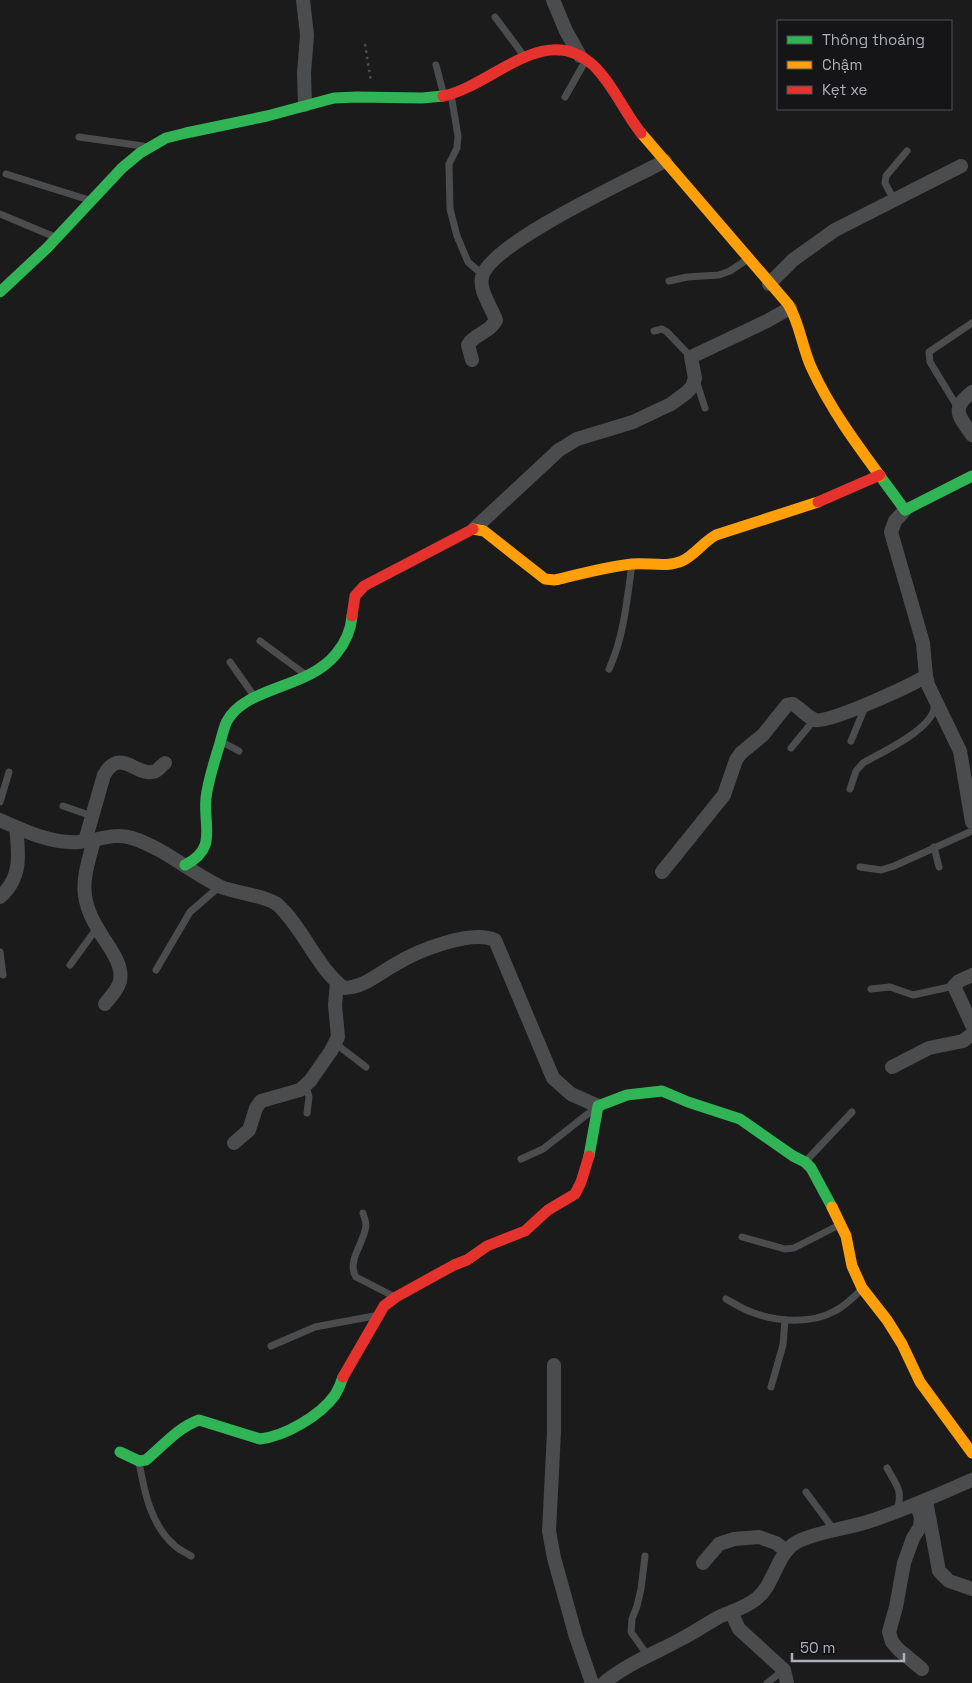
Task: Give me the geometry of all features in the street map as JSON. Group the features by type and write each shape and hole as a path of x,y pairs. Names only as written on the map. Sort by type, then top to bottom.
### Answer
{"street":[{"path":"302,0 307,34 304,73 305,105"},
{"path":"553,0 566,31 583,58 616,94 637,129 750,258 790,308 806,354 828,400 852,438 905,510"},
{"path":"0,292 56,238 125,164 160,141 183,133 271,115 343,97 428,98 447,95 463,90 524,56 553,50 572,53 583,58"},
{"path":"472,360 468,345 471,340 494,325 496,320 481,284 482,274 494,259 536,228 665,161"},
{"path":"769,284 793,260 835,230 961,166"},
{"path":"185,865 195,860 203,850 206,842 208,832 206,798 227,721 232,712 237,707 308,676 327,664 343,645 349,633 356,591 475,528 559,450 576,439 633,422 671,404 692,387 695,378 690,357 767,321 790,308"},
{"path":"972,392 961,400 958,408 960,418 972,435"},
{"path":"475,528 484,530 545,579 555,580 632,564 674,564 684,560 714,536 832,498 880,475"},
{"path":"972,476 905,510 895,521 891,532 923,643 926,676 933,696 960,751 972,822"},
{"path":"662,872 724,795 736,760 741,753 763,735 787,705 793,704 814,720 832,717 916,683 926,676"},
{"path":"105,1004 117,988 120,980 120,969 115,956 97,928 86,903 84,890 92,816 104,775 115,763 122,763 152,772 157,771 165,762"},
{"path":"0,820 55,840 89,841 117,836 131,837 185,865 220,886 272,900 278,905 337,983 344,988 351,988 375,978 396,964 447,942 481,936 495,940 553,1078 571,1094 598,1106 627,1095 662,1091 688,1102 740,1119 805,1162 817,1178 841,1224 846,1236 852,1266 862,1288 887,1320 902,1344 920,1382 972,1453"},
{"path":"0,897 10,888 15,876 19,853 16,827"},
{"path":"972,975 959,981 954,986 972,1025"},
{"path":"234,1143 249,1130 256,1108 261,1101 300,1090 306,1086 336,1044 338,1037 335,1005 337,983"},
{"path":"892,1067 929,1048 963,1041 972,1034"},
{"path":"120,1452 139,1461 146,1460 181,1428 199,1420 260,1439 269,1438 298,1427 334,1396 348,1367 384,1306 396,1297 454,1265 467,1260 487,1246 525,1231 548,1210 575,1194 582,1182 598,1106"},
{"path":"554,1365 554,1432 549,1531 554,1558 576,1637 592,1683"},
{"path":"604,1683 625,1667 685,1638 709,1622 743,1608 762,1595 786,1552 799,1540 867,1522 922,1503 972,1480"},
{"path":"922,1503 939,1571 949,1582 972,1589"},
{"path":"922,1503 920,1527 913,1538 904,1563 896,1607 889,1632 892,1642 899,1650 922,1669"},
{"path":"703,1562 719,1544 734,1538 759,1537 776,1543 786,1552"},
{"path":"731,1612 739,1628 787,1680"}],"lane":[{"path":"495,17 524,56"},
{"path":"565,98 583,58"},
{"path":"436,65 447,95 458,136 457,148 449,164 450,209 457,236 468,262 482,274"},
{"path":"79,137 150,147"},
{"path":"894,200 885,182 886,176 907,151"},
{"path":"6,174 92,201"},
{"path":"0,214 56,238"},
{"path":"669,281 687,276 719,275 730,271 750,258"},
{"path":"958,408 929,357 930,352 972,323"},
{"path":"654,331 662,329 668,332 690,357"},
{"path":"695,378 705,408"},
{"path":"609,669 614,658 626,612 632,564"},
{"path":"260,641 308,676"},
{"path":"230,662 256,698"},
{"path":"850,789 856,771 863,763 920,728 931,718 935,710 933,696"},
{"path":"851,742 866,704"},
{"path":"791,748 814,720"},
{"path":"221,741 239,750"},
{"path":"0,802 8,772"},
{"path":"63,806 92,816"},
{"path":"860,867 881,870 894,866 972,831"},
{"path":"934,847 939,867"},
{"path":"156,970 190,912 220,886"},
{"path":"70,965 97,928"},
{"path":"0,952 3,975"},
{"path":"871,989 890,987 913,995 954,986"},
{"path":"336,1044 366,1068"},
{"path":"306,1086 309,1097 307,1113"},
{"path":"521,1159 543,1149 598,1106"},
{"path":"805,1162 852,1112"},
{"path":"363,1213 366,1227 352,1272 356,1277 396,1297"},
{"path":"742,1237 785,1249 794,1248 841,1224"},
{"path":"726,1299 754,1313 785,1320 803,1320 834,1312 862,1288"},
{"path":"271,1346 315,1327 379,1315"},
{"path":"770,1387 783,1345 785,1320"},
{"path":"139,1461 144,1488 156,1522 164,1535 175,1546 191,1556"},
{"path":"887,1468 900,1492 901,1498 897,1511"},
{"path":"806,1492 834,1530"},
{"path":"645,1556 641,1589 632,1618 631,1632 648,1656"},
{"path":"768,1683 787,1680"}],"path":[{"path":"365,44 373,98"}],"traffic: fast":[{"path":"0,292 47,248 122,168 140,153 166,138 267,116 334,98 422,98 443,96"},
{"path":"880,476 905,510 972,476"},
{"path":"185,865 202,851 205,844 207,836 207,791 227,721 236,710 248,701 310,674 324,665 336,654 345,641 352,616"},
{"path":"589,1156 598,1106 627,1095 662,1091 688,1102 740,1119 793,1156 805,1162 811,1168 832,1207"},
{"path":"120,1452 139,1461 146,1460 177,1432 199,1420 260,1439 280,1434 301,1424 328,1403 335,1395 343,1377"}],"traffic: slow":[{"path":"641,133 788,304 819,383 843,424 880,476"},
{"path":"473,529 484,531 545,579 555,580 622,565 676,563 687,558 716,535 818,502"},
{"path":"832,1207 846,1236 852,1266 862,1288 887,1320 902,1344 920,1382 972,1453"}],"traffic: jam":[{"path":"443,96 461,90 518,60 537,53 556,50 574,53 593,65 600,73 641,133"},
{"path":"818,502 880,475"},
{"path":"352,616 355,596 364,586 473,529"},
{"path":"343,1377 384,1306 396,1297 454,1265 467,1260 487,1246 525,1231 548,1210 575,1194 589,1156"}]}
